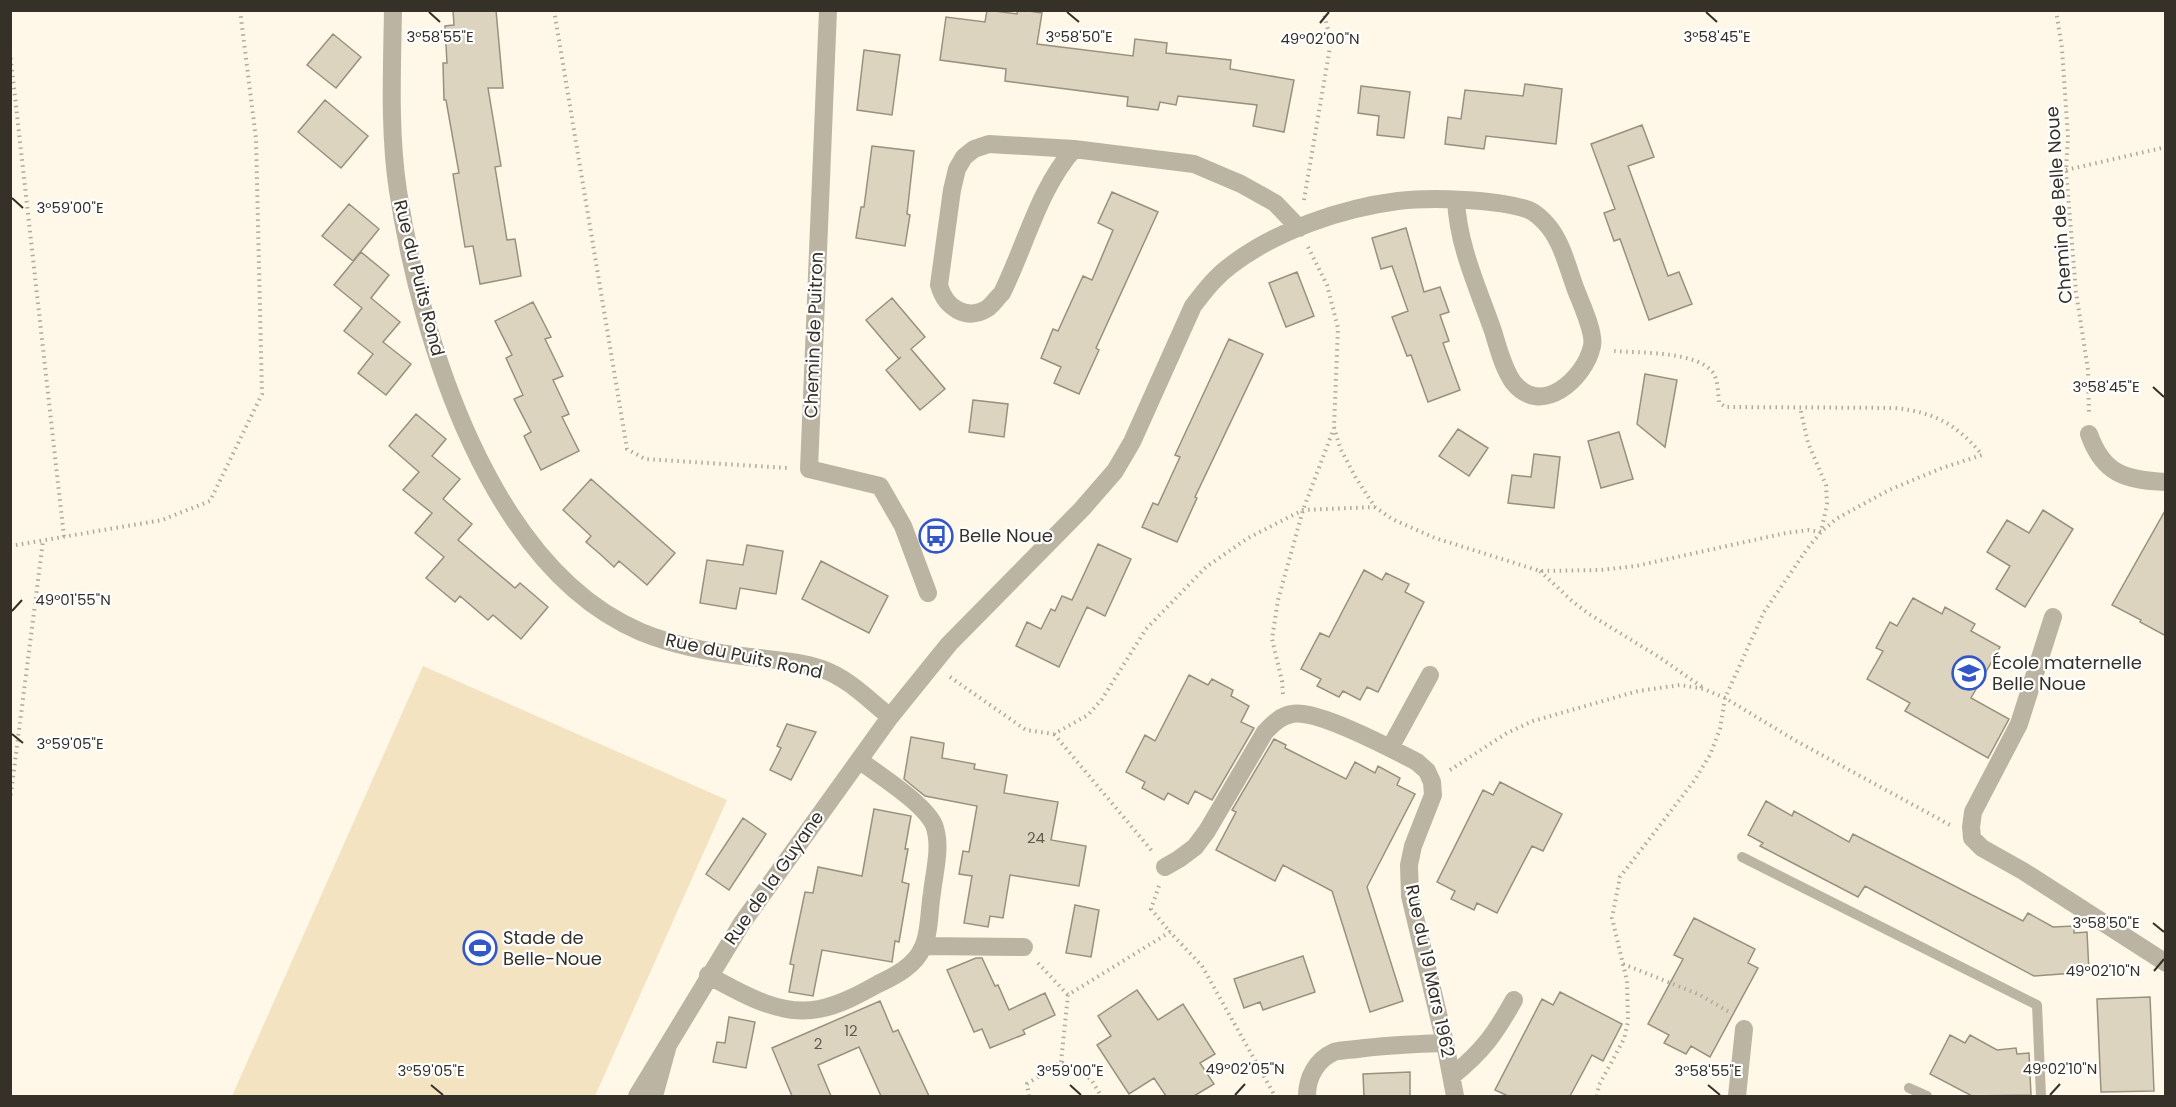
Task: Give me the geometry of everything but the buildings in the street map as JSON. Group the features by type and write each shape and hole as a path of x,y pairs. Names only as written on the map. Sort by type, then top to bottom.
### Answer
{"street":[{"name":"Rue du Puits Rond","path":"393,10 393,127 398,190 421,299 440,365 471,441 492,484 524,534 558,574 577,592 619,621 642,633 704,650 805,664 825,670 843,680 890,717"},
{"name":"Chemin de Puitron","path":"809,470 828,10"},
{"path":"1074,149 1062,162 1051,181 1002,293 990,307 980,312 965,313 950,307 942,296 939,285 952,190 957,169 964,157 974,149 988,144 1074,149 1194,164 1221,174 1275,203 1299,228"},
{"name":"Rue de la Guyane","path":"637,1096 708,975 760,895 890,717 949,644 1082,509 1115,471 1132,442 1193,306 1228,267 1254,249 1299,228 1336,214 1389,202 1420,198 1512,205 1531,211 1549,227 1562,252 1593,344"},
{"path":"1456,200 1461,241 1502,357 1513,381 1533,395 1550,396 1567,385 1583,370 1593,344"},
{"path":"2089,434 2095,450 2114,472 2130,478 2166,482"},
{"path":"809,470 880,486 903,526 928,592"},
{"path":"2053,617 2019,724 1973,812 1972,838 1982,848 2023,871 2166,963"},
{"path":"1390,748 1430,675"},
{"path":"1165,867 1179,859 1201,839 1265,732 1275,722 1294,713 1309,715 1390,748 1417,762 1427,771 1432,782"},
{"path":"708,975 753,999 775,1006 809,1011 837,1004 901,973 920,954 924,946 938,844 934,825 907,796 859,760"},
{"name":"Rue du 19 Mars 1962","path":"1432,782 1433,795 1413,846 1409,865 1410,896 1445,1042 1455,1096"},
{"path":"924,946 1024,947"},
{"name":"Rue du 19 Mars 1962","path":"1452,1076 1470,1062 1493,1036 1514,1000"},
{"path":"1737,1096 1744,1029"},
{"path":"1307,1096 1307,1085 1312,1071 1323,1059 1335,1052 1375,1046 1445,1042"},
{"name":"Rue de la Guyane","path":"654,1096 668,1044"}],"lane":[{"path":"1742,857 2037,1005 2041,1096"},
{"path":"1909,1088 1927,1096"}],"path":[{"path":"10,546 162,520 210,501 262,393 255,140 240,10"},
{"path":"554,10 627,449 645,459 809,470"},
{"path":"1285,716 1282,681 1275,660 1272,639 1283,580 1303,510 1334,427 1338,328 1327,285 1299,228 1331,41 1323,10"},
{"name":"Chemin de Belle Noue","path":"2056,10 2062,49 2068,137 2066,170 2076,292 2088,370 2089,434"},
{"path":"10,52 64,537"},
{"path":"2066,170 2166,147"},
{"path":"1593,344 1613,351 1684,357 1699,361 1709,367 1716,377 1719,402 1725,407 1912,410 1939,418 1959,430 1982,455 1942,468 1889,490 1836,519 1821,531 1807,549 1764,612 1725,698 1720,729 1710,755 1694,781 1620,877 1612,918 1627,981 1626,1030 1624,1039 1599,1085 1597,1096"},
{"path":"1800,407 1808,443 1826,485 1827,504 1821,531"},
{"path":"1334,427 1340,448 1356,478 1375,507 1392,519 1435,538 1540,571 1601,570 1636,566 1786,533 1821,531"},
{"path":"933,665 1026,730 1054,734 1088,715 1102,699 1146,629 1206,567 1248,538 1303,510 1375,507"},
{"path":"10,801 43,541"},
{"path":"1540,571 1589,614 1659,657 1704,689 1725,698 1798,742 1972,838"},
{"path":"1432,782 1507,733 1533,721 1638,691 1680,685 1704,689"},
{"path":"1054,734 1165,867 1151,909 1202,966 1275,1096"},
{"path":"1068,995 1170,932"},
{"path":"1024,947 1068,995 1061,1062"},
{"path":"1623,963 1707,999 1736,1016 1744,1029"},
{"path":"1029,1096 1027,1084 1061,1062"},
{"path":"1061,1062 1091,1079 1101,1096"}],"shaded area":[{"name":"Stade de Belle-Noue","path":"423,666 727,800 595,1096 232,1096"}],"place":[{"name":"Belle Noue","path":"936,536"},
{"name":"École maternelle Belle Noue","path":"1969,673"},
{"name":"Stade de Belle-Noue","path":"480,948"}]}
